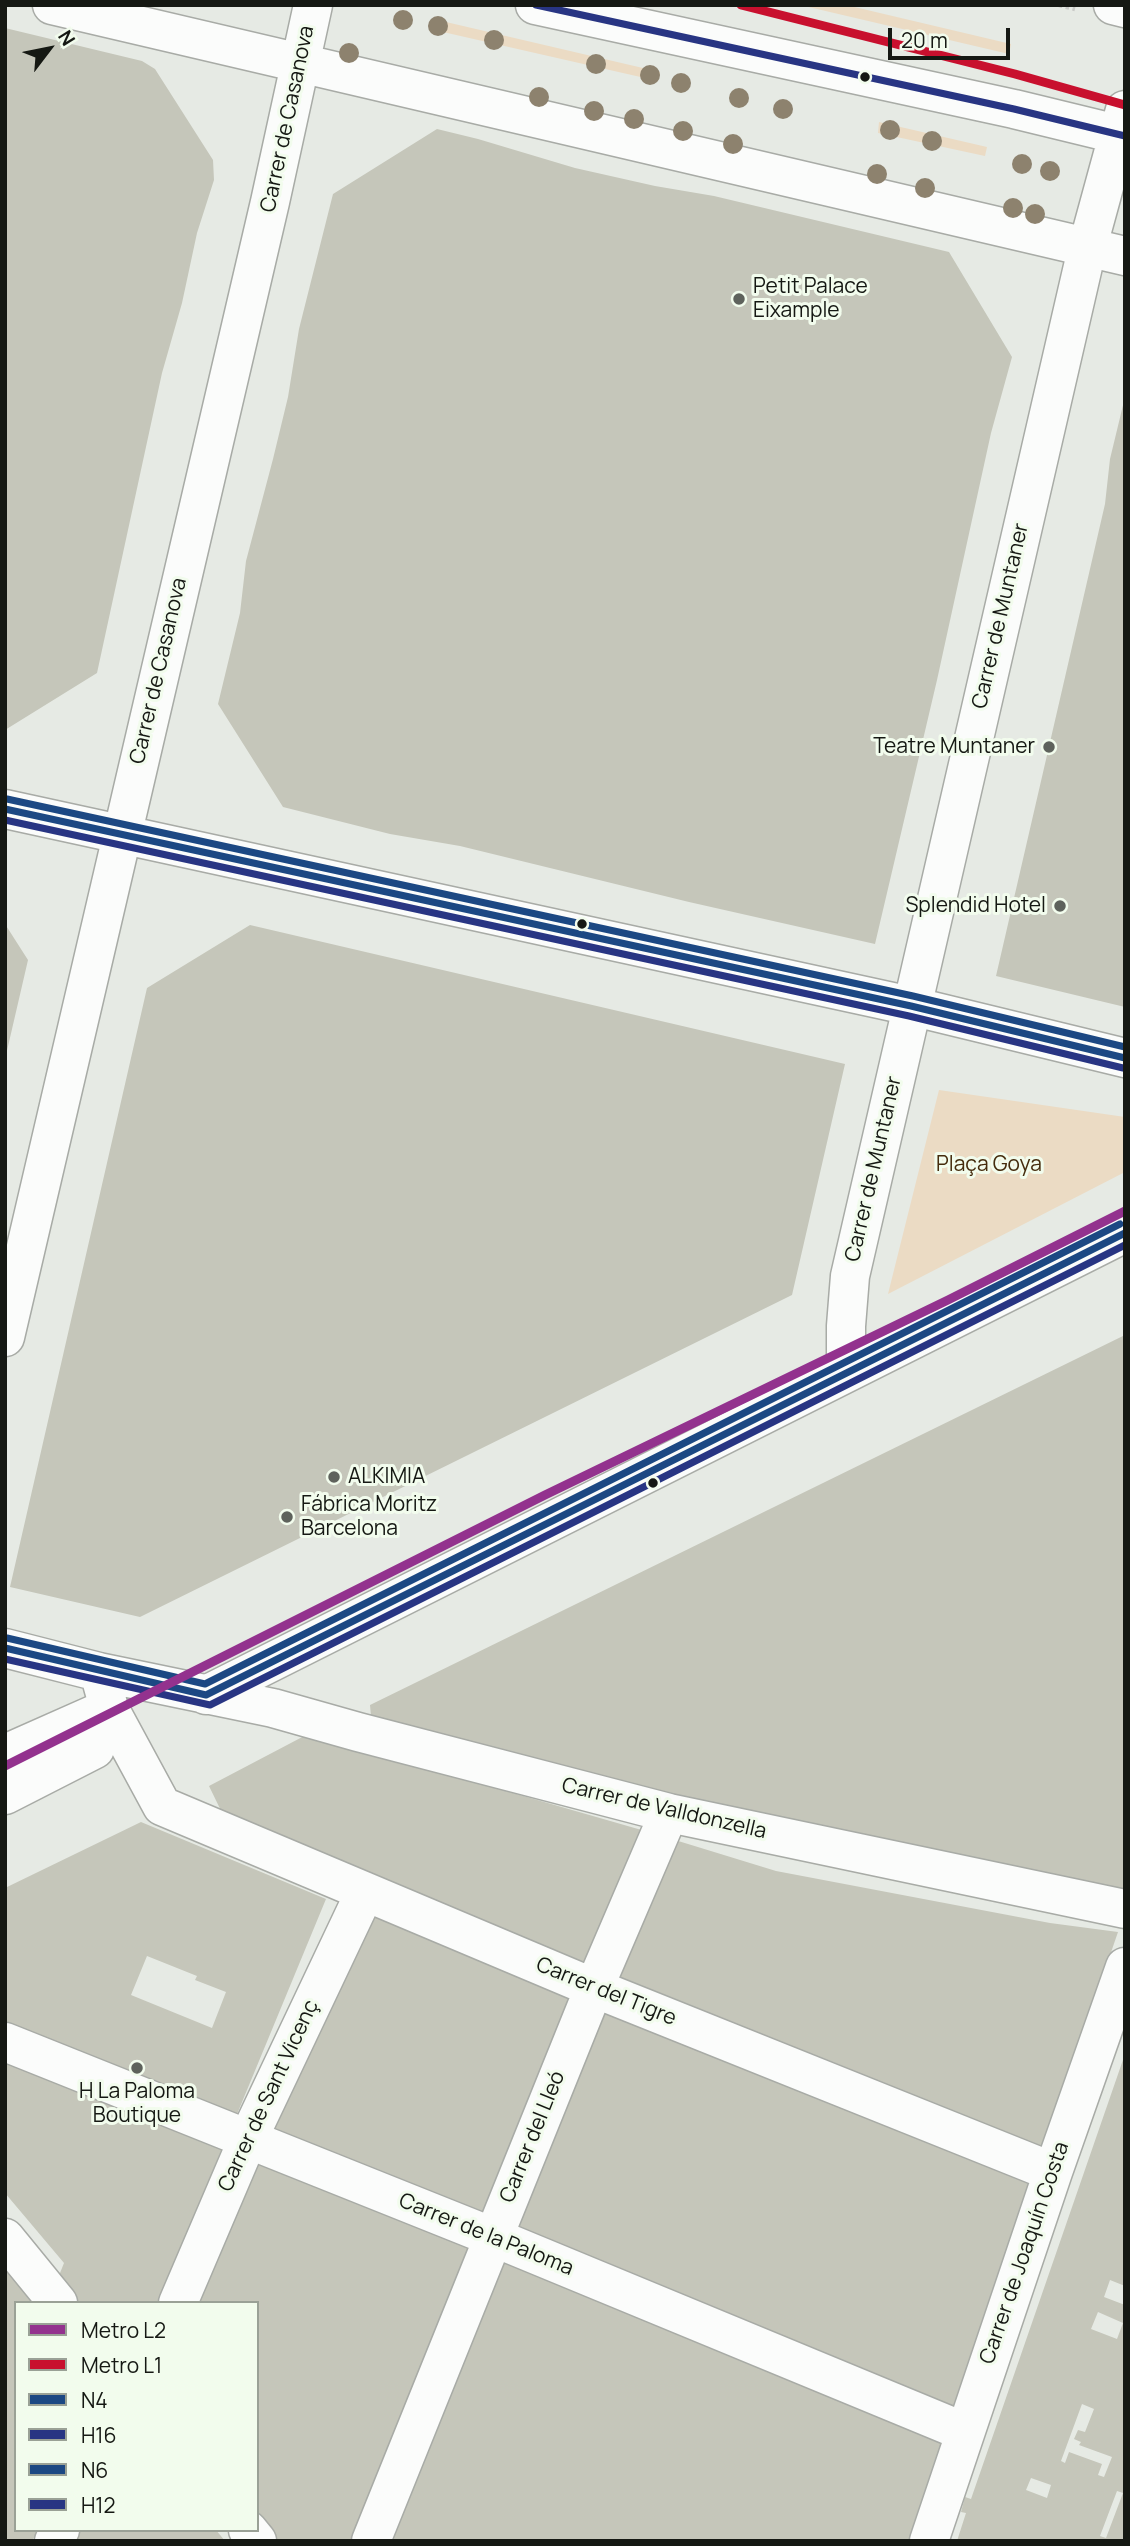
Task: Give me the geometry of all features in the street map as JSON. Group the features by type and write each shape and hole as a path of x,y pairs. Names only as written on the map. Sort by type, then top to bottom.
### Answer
{"street":[{"path":"52,5 1125,256"},
{"name":"Carrer de Casanova","path":"5,1337 270,202 313,5"},
{"path":"535,5 1014,109 1122,127"},
{"path":"1113,5 1125,8"},
{"name":"Carrer de Muntaner","path":"845,1372 850,1276 1087,249 1122,127"},
{"path":"5,809 911,1006 1125,1058"},
{"path":"206,1695 1125,1233"},
{"name":"Carrer de Valldonzella","path":"5,1648 99,1672 273,1708 669,1813 1125,1909"},
{"path":"5,1754 109,1708 99,1672"},
{"name":"Carrer del Tigre","path":"109,1708 162,1806 594,1988 1053,2172"},
{"path":"5,1795 95,1749"},
{"name":"Carrer del Lleó","path":"371,2541 594,1988 669,1813"},
{"name":"Carrer de Sant Vicenç","path":"179,2301 248,2139 365,1892"},
{"name":"Carrer de Joaquín Costa","path":"929,2541 1125,1967"},
{"name":"Carrer de la Paloma","path":"5,2042 493,2237 965,2432"},
{"path":"5,2238 56,2301"}],"green space":[{"path":"800,5 846,5 1011,44 1009,54"},
{"path":"446,22 660,72 658,81 443,32"},
{"path":"879,122 987,147 985,156 878,133"},
{"name":"Plaça Goya","path":"939,1090 1125,1117 1125,1172 888,1294"}],"building":[{"path":"5,28 142,61 155,69 213,160 214,180 197,233 182,303 162,373 97,673 5,730"},
{"path":"437,129 575,168 714,196 949,252 1012,357 991,433 875,944 460,846 390,834 283,807 218,704 240,613 246,561 288,397 299,329 333,194"},
{"name":"Splendid Hotel","path":"1124,401 1125,1007 996,976 1105,504 1110,459"},
{"path":"5,924 28,960 6,1055 5,1055"},
{"path":"250,925 845,1064 792,1295 140,1617 10,1587 147,988"},
{"path":"1125,1335 1125,1892 656,1792 371,1716 370,1705"},
{"path":"308,1734 645,1831 587,1970 227,1823 209,1786"},
{"path":"141,1822 326,1899 235,2119 5,2027 5,1888","holes":["147,1956 197,1976 195,1980 226,1992 212,2028 131,1995"]},
{"path":"675,1840 776,1871 1050,1923 1118,1932 1041,2156 616,1981"},
{"path":"360,1908 581,1998 489,2218 267,2130"},
{"path":"600,2008 1030,2184 952,2411 515,2231"},
{"path":"1125,2054 1125,2286 1110,2280 1104,2297 1125,2305 1125,2541 957,2541 966,2513 961,2512 965,2497 971,2499","holes":["1098,2312 1123,2323 1117,2339 1091,2329","1082,2404 1094,2409 1085,2432 1078,2430 1074,2439 1081,2442 1079,2445 1112,2457 1104,2477 1098,2475 1102,2464 1069,2452 1065,2463 1061,2461","1031,2478 1051,2485 1047,2498 1026,2490","1117,2491 1123,2493 1106,2538 1100,2536"]},
{"path":"5,2057 223,2146 160,2301 65,2301 54,2288 64,2263 5,2193"},
{"path":"252,2155 473,2243 350,2541 271,2541 259,2527 259,2301 193,2301"},
{"path":"501,2258 943,2444 910,2541 385,2541"},
{"path":"5,2269 32,2301 14,2301 14,2532 37,2532 32,2541 5,2541"},
{"path":"80,2532 218,2532 225,2541 75,2541"}],"metro line":[{"name":"L1","path":"741,5 1015,74 1125,105"},
{"name":"L2","path":"5,1766 545,1495 1125,1211"}],"transit line":[{"name":"H12","path":"536,5 1014,109 1125,136"},
{"name":"N6","path":"7,799 913,996 1125,1047"},
{"name":"N4","path":"5,809 911,1006 1125,1058"},
{"name":"H16","path":"5,820 909,1016 1123,1068"},
{"name":"N6","path":"7,1638 205,1684 1120,1224"},
{"name":"N4","path":"5,1648 206,1695 1125,1233"},
{"name":"H16","path":"5,1659 210,1705 1125,1245"}],"place":[{"name":"Petit Palace Eixample","path":"739,299"},
{"name":"Teatre Muntaner","path":"1049,747"},
{"name":"Splendid Hotel","path":"1060,906"},
{"name":"ALKIMIA","path":"334,1477"},
{"name":"Fábrica Moritz Barcelona","path":"287,1517"},
{"name":"H La Paloma Boutique","path":"137,2068"}]}
